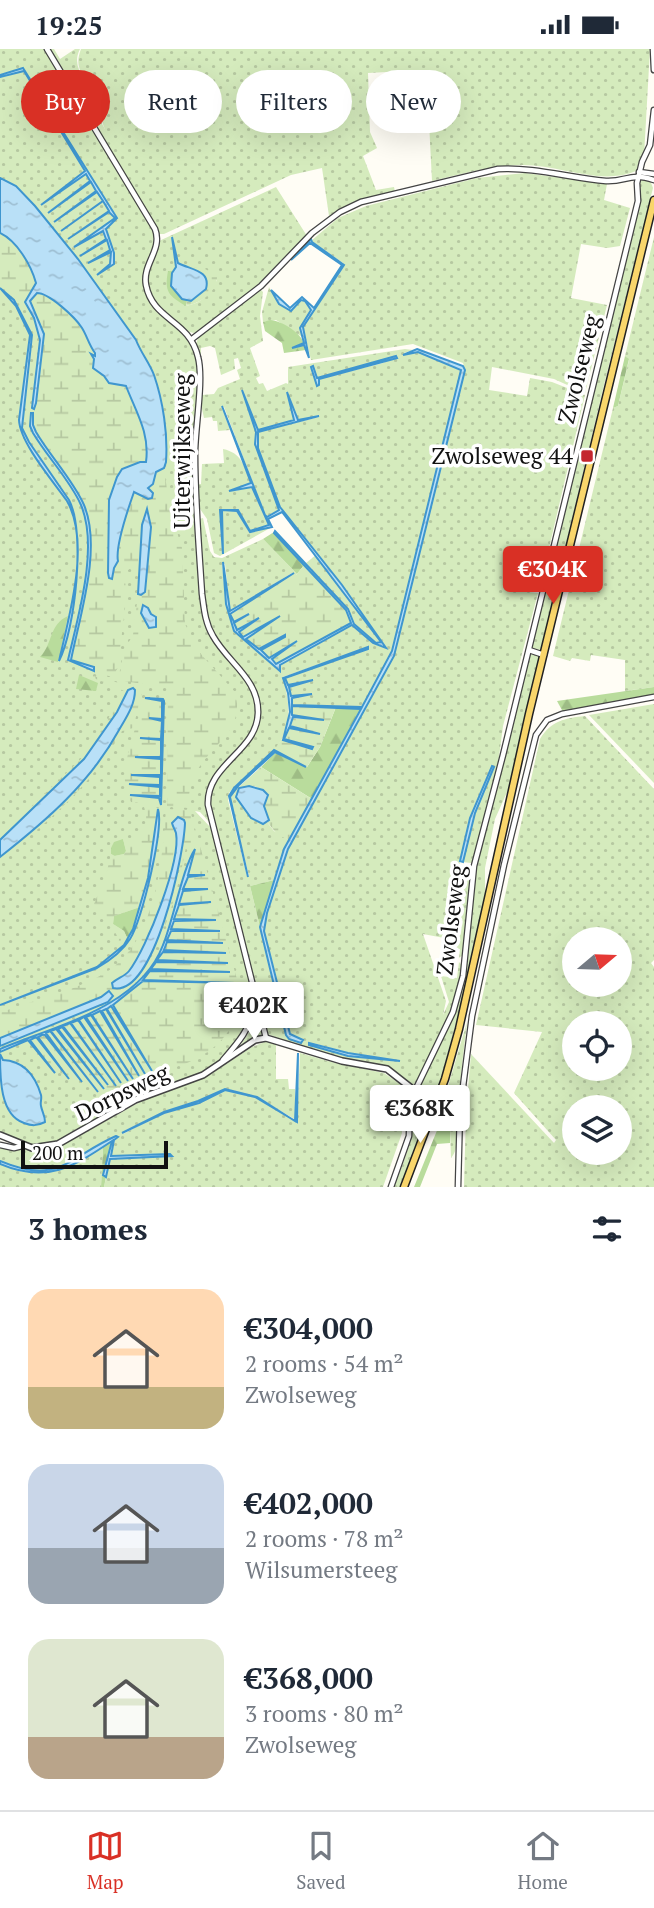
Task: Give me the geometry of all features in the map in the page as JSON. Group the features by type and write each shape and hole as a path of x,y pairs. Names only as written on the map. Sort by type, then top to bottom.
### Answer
{"main road":[{"name":"Zwolseweg","path":"404,1187 437,1103 459,1029 544,655 654,199"}],"street":[{"path":"47,49 155,229 157,243 145,278 152,301 192,338 261,286 327,220 361,202 498,169 519,168 608,181 639,174 654,174"},
{"path":"653,49 654,70"},
{"name":"Zwolseweg","path":"391,1187 408,1142 410,1105 453,1012 463,976 474,866 638,201 639,174 653,139 654,110"},
{"path":"639,174 654,180"},
{"name":"Uiterwijkseweg","path":"192,338 200,366 195,453 205,615 222,650 251,683 258,702 258,718 254,732 217,773 208,798 266,1038"},
{"path":"529,650 544,655"},
{"name":"Zwolseweg","path":"458,1187 460,1110 472,1016 504,865 536,734 547,720 562,714 654,697"},
{"path":"218,1065 239,1043 249,1027 256,1001"},
{"path":"266,1038 342,1061 387,1069 415,1091 437,1103 460,1110"},
{"name":"Dorpsweg","path":"22,1146 37,1148 62,1142 135,1100 194,1078 255,1040 266,1038"},
{"path":"0,1135 22,1146"},
{"path":"0,1145 14,1148 22,1146"}],"green space":[{"path":"0,49 46,49 59,70 21,70 21,133 96,133 155,231 155,245 146,269 150,301 193,343 198,366 194,446 204,611 215,643 247,679 254,691 256,715 252,730 242,746 211,780 207,792 209,822 200,812 195,811 213,830 253,994 253,1004 243,1034 237,1043 207,1071 150,1091 92,1124 47,1144 35,1146 22,1143 0,1133"},
{"path":"49,49 54,49 60,59 75,49 80,49 77,56 79,70 61,70"},
{"path":"81,49 650,49 644,156 636,171 623,175 595,176 537,166 512,165 432,181 430,133 461,133 461,70 366,70 366,133 370,133 377,148 363,156 376,190 394,187 395,192 360,200 329,216 322,168 291,175 159,234 99,133 110,133 110,70 80,70 78,63"},
{"path":"525,173 607,184 604,200 630,208 620,246 607,248 581,244 571,298 607,305 585,393 554,379 492,367 489,390 527,396 530,378 552,382 585,395 545,565 509,564 508,590 538,593 503,726 497,772 474,861 463,862 481,790 470,819 460,860 456,937 462,865 472,869 463,955 459,958 460,949 455,948 455,940 423,934 446,1001 443,1015 449,1002 441,976 457,978 459,962 463,967 450,1012 413,1085 392,1069 340,1059 267,1034 210,809 210,790 225,765 257,726 256,697 251,681 216,639 208,621 203,593 199,519 203,518 210,551 214,557 222,558 263,539 297,574 295,576 292,573 230,611 225,564 222,563 226,604 234,631 279,671 279,665 352,625 373,643 386,647 342,585 280,507 258,448 258,432 319,417 298,420 287,394 294,420 258,430 242,390 256,432 255,444 279,510 266,517 224,407 230,430 218,431 217,421 213,421 212,417 204,418 200,400 202,395 214,394 218,388 240,379 237,370 241,368 238,358 234,359 235,369 221,375 215,348 201,348 201,358 196,344 199,336 261,290 263,341 250,348 260,376 256,378 259,384 263,383 267,391 288,384 288,367 405,349 413,350 404,353 418,352 461,370 392,651 364,705 292,705 292,698 311,694 291,696 289,687 313,680 288,685 285,678 368,647 283,677 288,715 283,736 269,756 229,793 228,800 247,876 230,800 233,792 263,824 267,822 274,831 289,840 274,880 250,886 286,1035 303,1040 291,1035 288,1026 264,931 267,913 288,849 394,656 465,370 463,363 413,344 311,360 303,327 343,263 311,241 338,218 366,206 477,178","holes":["396,356 383,363 319,379 317,385 311,367 313,366 317,378","313,1043 348,1053 400,1061 348,1056"]},
{"path":"643,179 650,180 653,188 541,650 532,648 640,202 639,183"},
{"path":"276,187 307,236 245,297 198,333 190,332 173,322 158,305 148,287 147,274 159,241","holes":["172,237 178,263 217,280 208,294 197,303 186,306 168,271 173,271 176,267"]},
{"path":"0,234 18,248 34,276 36,283 25,302 13,289 0,281"},
{"path":"654,237 654,687 625,691 625,660 591,655 590,661 572,658 570,661 553,656 613,408 618,406 629,360 625,356"},
{"path":"181,265 205,269 217,275 215,287 208,296 186,306 187,301 191,301"},
{"path":"168,271 173,271 171,286 187,301 186,306 169,293"},
{"path":"269,287 279,304 293,310 299,301 305,301 311,310 300,328 302,337 276,320 263,322 262,312"},
{"path":"37,293 63,307 79,326 95,353 95,356 91,356 94,359 92,366 109,383 126,386 144,432 146,462 137,463 117,477 108,507 109,578 118,561 116,553 134,492 144,497 156,472 164,468 167,490 176,492 176,529 182,548 185,624 199,652 234,691 237,705 232,727 194,776 188,808 167,806 168,688 118,680 124,650 133,635 138,594 145,591 149,540 142,525 139,567 133,564 125,574 126,601 114,677 93,673 94,667 71,660 88,582 91,541 84,505 71,482 46,449 35,426 33,413 44,337 30,301"},
{"path":"263,322 280,322 295,331 304,343 294,348 304,345 306,350 284,353 282,343 265,331"},
{"path":"625,356 629,359 618,406 613,408"},
{"path":"223,449 238,457 251,483 230,490 252,487 269,525 250,531 238,510 220,509 222,545 222,510 237,511 249,532 272,527 220,556 214,553 207,519 198,506 202,464 224,463"},
{"path":"274,532 305,564 297,574 263,539"},
{"path":"316,555 380,644 354,624 348,609 306,563"},
{"path":"305,564 346,610 351,623 277,664 272,659 297,641 269,658 261,650 285,635 259,649 246,639 280,616 243,637 239,632 259,619 236,630 234,623 249,615 234,622 230,614 294,573 296,575"},
{"path":"68,616 58,662 40,657 57,624"},
{"path":"530,654 540,656 512,781 495,819 485,868 485,901 466,987 437,1093 427,1093 419,1087 457,1007 464,986 477,858"},
{"path":"79,675 98,683 96,691 76,689"},
{"path":"93,676 138,688 142,694 133,728 122,731 96,770 67,802 0,861 0,857 44,822 93,772 128,716 125,696 100,737 70,774 0,840 0,836 80,760 106,724 124,691"},
{"path":"654,687 654,696 563,712 557,701"},
{"path":"145,699 162,702 162,719 149,719 162,721 159,805 131,802 126,792 129,751"},
{"path":"654,704 654,783 589,715"},
{"path":"292,707 336,707 320,747 307,767 274,750 282,739 313,748 284,739 290,727 320,735 290,725 291,718 324,720 292,715"},
{"path":"336,707 361,709 312,799 261,767 276,752 307,767 320,747"},
{"path":"585,716 654,789 654,960 651,963 654,967 654,1187 464,1187 471,1054 554,1143 556,1140 514,1093 542,1032 476,1025 540,739 554,724"},
{"path":"261,767 312,799 289,840 278,835 267,822 269,820 264,806 268,797 263,790 254,786 236,795 233,792"},
{"path":"144,807 160,808 150,870 140,907 114,916 113,924 124,931 128,940 118,950 119,939 94,904 111,854 124,854 126,851 123,839 139,840 145,828"},
{"path":"166,809 190,810 238,983 238,1009 228,1032 210,1050 187,1063 150,1074 106,1095 93,1084 51,1031 56,1029 104,1089 57,1028 62,1026 99,1073 63,1026 70,1023 116,1085 71,1022 84,1017 127,1081 85,1017 100,1011 139,1076 101,1010 106,1009 145,1073 107,1008 111,1006 151,1071 113,1005 143,981 222,983 143,980 150,971 229,972 151,969 155,962 228,963 157,960 163,952 226,953 163,950 167,942 223,942 167,940 173,921 216,920 174,919 183,891 207,889 183,890 187,877 205,876 188,875 195,849 186,847 176,891 162,933 152,953 140,972 126,988 108,1002 113,996 109,991 101,997 0,1038 0,1013 81,985 105,973 122,959 146,922 153,900 162,853","holes":["174,828 184,844 172,901 156,943 135,977 122,988 114,980 127,973 136,961 162,902 174,858"]},
{"path":"123,839 126,851 114,856 111,854 111,848 114,842"},
{"path":"274,880 260,927 250,886"},
{"path":"140,907 128,940 124,931 113,924 114,916"},
{"path":"256,1012 262,1034 239,1048 253,1026"},
{"path":"467,1022 458,1101 450,1105 446,1103 446,1093"},
{"path":"50,1031 91,1084 82,1080 45,1033"},
{"path":"44,1033 80,1079 68,1076 37,1036"},
{"path":"36,1037 67,1075 54,1071 29,1040"},
{"path":"267,1041 276,1043 276,1079 288,1079 289,1089 295,1089 296,1120 257,1097 225,1089 164,1112 126,1130 123,1134 164,1113 199,1103 225,1090 255,1097 297,1122 300,1053 384,1073 400,1084 402,1133 383,1187 104,1187 110,1159 172,1155 111,1156 116,1136 74,1160 50,1170 36,1171 0,1161 0,1147 40,1150 57,1148 149,1097 211,1074 252,1047"},
{"path":"417,1099 427,1106 428,1117 413,1151 402,1187 394,1187 412,1130 413,1100"},
{"path":"443,1113 452,1115 455,1119 457,1144 451,1158 450,1130 433,1126 436,1118"},
{"path":"438,1128 450,1130 450,1143 437,1144 420,1187 414,1187"},
{"path":"112,1141 104,1187 101,1187 103,1147"},
{"path":"103,1147 101,1187 0,1187 0,1164 15,1170 42,1173 77,1162"}],"water":[{"path":"23,68 24,70 0,77"},
{"path":"62,133 117,218 106,229 114,253 114,264 97,275 110,264 111,252 88,263 110,250 107,240 80,256 106,239 103,231 74,247 115,218 109,212 68,239 109,211 97,192 54,222 96,191 91,182 48,213 90,181 86,174 41,205 85,171"},
{"path":"0,178 16,186 78,259 136,340 157,385 165,429 166,462 164,468 156,472 153,484 148,488 153,493 152,498 148,499 134,492 118,546 118,561 112,579 108,573 109,500 122,469 146,462 144,432 126,386 109,383 93,368 94,359 91,354 95,356 95,353 79,323 55,301 37,293 30,301 44,334 36,403 34,409 32,408 40,340 34,318 25,302 36,283 22,254 0,233"},
{"path":"172,237 178,263 199,271 206,278 206,289 191,301 182,299 171,286 172,273 176,267"},
{"path":"311,239 344,265 303,327 309,358 304,345 292,348 304,343 300,328 311,310 305,301 301,300 291,311 279,304 271,290 290,308 302,297 314,308 342,265 310,243 291,260"},
{"path":"0,288 14,300 32,335 22,428 69,500 77,535 67,501 38,462 21,429 19,420 30,335 16,306"},
{"path":"417,349 463,366 465,370 394,656 288,849 267,913 264,931 290,1034 303,1040 301,1043 289,1039 286,1035 260,927 284,849 361,709 292,706 292,715 324,720 293,717 290,726 320,734 289,728 284,739 313,747 312,749 283,740 290,712 283,678 368,647 285,678 288,685 313,680 289,687 291,696 312,694 292,698 292,705 362,707 392,651 461,370 418,352 403,355"},
{"path":"396,356 397,358 319,379 317,386 311,367 313,366 317,378"},
{"path":"242,390 258,430 294,420 287,392 298,420 319,416 258,432 258,448 280,507 342,585 386,648 373,643 352,625 280,665 280,671 234,631 226,604 223,562 230,611 294,573 230,614 234,622 249,614 234,623 237,630 259,618 239,632 243,637 280,616 246,639 259,649 285,635 261,650 269,658 297,641 272,659 276,664 351,623 346,610 275,531 348,609 354,624 376,643 381,642 282,512 268,519 272,527 250,532 237,511 222,510 238,510 250,531 269,525 252,487 229,491 251,483 222,406 267,517 279,510 255,444 256,432"},
{"path":"31,413 36,432 68,477 84,505 89,522 91,541 88,582 71,660 94,667 94,671 68,660 85,582 88,541 86,522 76,496 33,433 30,426"},
{"path":"147,509 151,527 145,592 141,595 138,594 142,525"},
{"path":"220,510 222,510 223,554"},
{"path":"77,563 70,627 59,661 72,602"},
{"path":"143,605 156,617 156,627 149,628 141,613"},
{"path":"133,688 135,696 130,711 95,767 51,815 0,857 0,840 84,759 117,712 128,690"},
{"path":"145,698 164,701 161,805 159,798 130,795 160,796 160,787 129,784 160,785 160,777 131,775 161,775 161,759 135,757 161,757 161,740 140,738 161,739 162,721 149,718 162,719 162,701"},
{"path":"274,750 306,767 275,752 239,785 230,797 248,877 229,796 234,788"},
{"path":"492,766 494,767 475,813 463,862 460,861 470,818"},
{"path":"249,786 263,790 268,795 264,806 269,820 263,824 251,818 236,797 239,788"},
{"path":"158,809 158,835 151,874 135,929 127,944 97,968 0,1005 97,967 124,945 133,929 148,878"},
{"path":"178,817 185,823 179,863 173,891 154,948 142,970 128,985 113,988 112,983 127,973 136,960 161,904 176,846 176,833 172,823"},
{"path":"195,849 188,875 205,875 188,877 183,889 208,889 183,891 179,904 211,902 179,905 174,919 216,920 174,921 171,929 220,931 171,931 167,940 223,943 167,942 164,950 226,953 163,952 157,960 228,963 156,962 151,969 230,972 150,971 143,980 235,983 143,981 113,1005 152,1071 111,1006 107,1009 145,1074 106,1009 102,1011 139,1076 100,1011 92,1015 133,1079 91,1015 86,1017 128,1081 84,1017 79,1020 121,1083 78,1020 71,1023 116,1086 70,1023 63,1026 108,1085 62,1027 58,1029 104,1089 56,1029 51,1031 98,1092 50,1031 46,1033 82,1082 44,1034 38,1037 69,1079 36,1037 30,1040 55,1073 28,1040 0,1052 0,1049 94,1012 136,984 152,966 163,945 186,868"},
{"path":"109,991 113,996 108,1002 0,1046 0,1038 101,997"},
{"path":"309,1043 348,1053 400,1061 348,1056"},
{"path":"298,1053 297,1122 295,1121"},
{"path":"0,1054 3,1060 23,1066 32,1075 41,1095 45,1122 27,1124 16,1119 10,1112 3,1095"},
{"path":"225,1089 257,1097 290,1118 255,1097 225,1090 199,1103 164,1113 122,1133 164,1112"},
{"path":"118,1137 114,1140 111,1156 172,1156 110,1159 106,1177 103,1175 112,1141 59,1170 32,1173 0,1164 0,1161 36,1171 50,1170 74,1160"}],"place":[{"name":"Zwolseweg 44","path":"587,456"}]}
